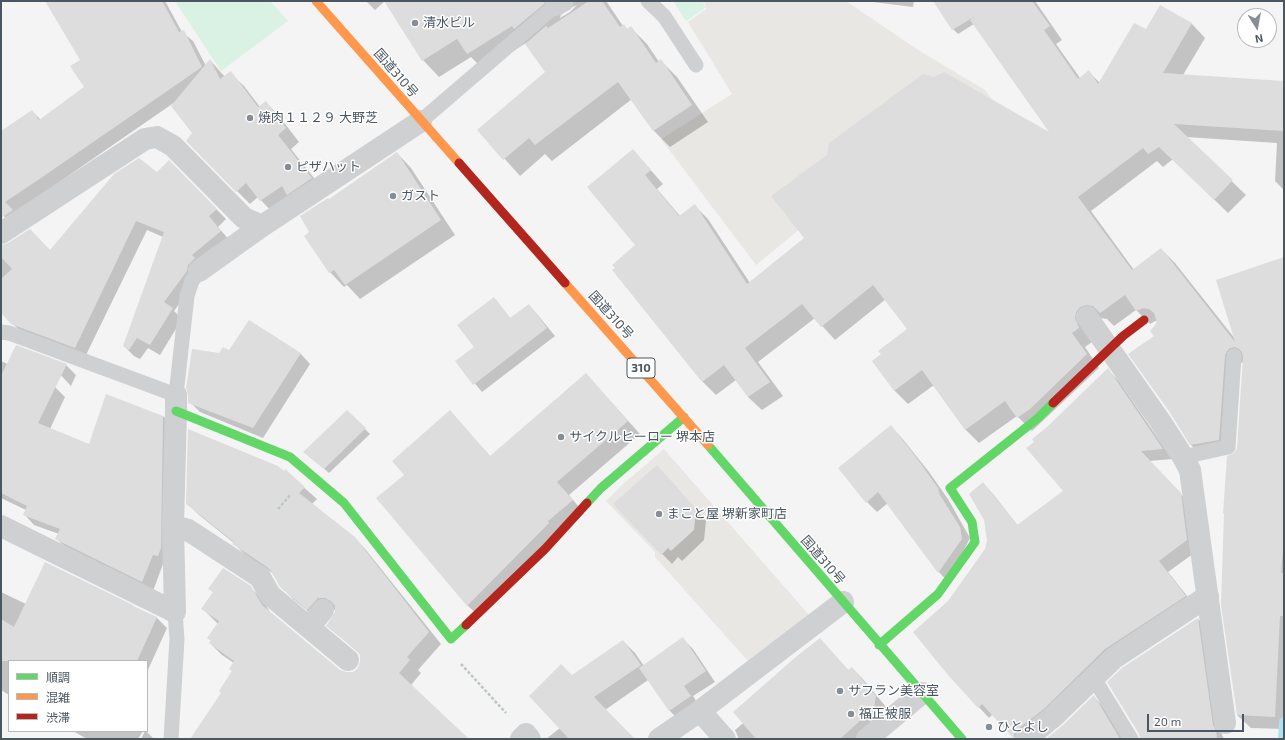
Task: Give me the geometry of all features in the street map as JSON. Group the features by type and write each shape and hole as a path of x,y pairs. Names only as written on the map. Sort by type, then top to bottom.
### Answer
{"main road":[{"name":"国道310号","path":"316,1 420,121 684,417 879,645 962,739"},
{"path":"879,645 938,594 975,542 972,522 950,488 1038,418 1122,336 1144,320"},
{"path":"176,403 290,457 344,503 451,639 545,549 601,488 684,417"}],"street":[{"path":"200,271 262,226 420,121"},
{"path":"1,233 145,139 157,137 173,146 244,218 262,226"},
{"path":"1087,317 1160,421 1190,470 1225,722"},
{"path":"1,526 175,612 173,526 176,403"},
{"path":"173,526 188,530 260,577 270,595 348,660"},
{"path":"1026,739 1053,717 1114,658 1208,596"},
{"path":"659,739 700,711 843,602"},
{"path":"309,627 324,610"},
{"path":"867,739 922,693"},
{"path":"700,711 725,739"}],"lane":[{"path":"648,1 664,16 696,65"},
{"path":"420,121 559,3"},
{"path":"1,332 9,333 176,403 187,296 192,281 200,271"},
{"path":"1183,457 1228,447 1234,356"},
{"path":"170,739 177,639 175,612"},
{"path":"1093,677 1131,739"}],"path":[{"path":"451,639 456,657 526,737"}],"shaded area":[{"path":"704,1 846,1 915,48 985,90 1032,154 839,197 756,265 661,139 732,94 688,22 706,9"},
{"path":"664,449 809,615 748,661 655,557 655,552 606,501 622,485"}],"green space":[{"path":"175,1 270,1 288,21 221,71"},
{"path":"673,1 703,1 705,8 686,21"}],"building":[{"path":"45,1 162,1 179,32 184,30 202,67 5,202 13,210 1,218 1,131 32,110 39,120 84,87 70,66 80,60"},
{"path":"384,1 545,1 544,4 514,29 512,26 467,54 457,39 422,61"},
{"path":"589,1 602,1 620,27 624,24 627,29 631,26 656,63 661,59 692,105 653,131 618,82 535,145 529,138 503,160 477,130 545,72 525,44 546,26 548,28"},
{"path":"933,1 1032,1 1050,26 1044,30 1078,79 1089,70 1098,84 1134,23 1146,29 1160,5 1192,23 1163,73 1284,81 1284,131 1174,124 1233,180 1214,200 1159,147 1148,154 1143,148 1078,197 1132,270 1161,248 1235,342 1216,280 1284,257 1284,539 1281,573 1284,573 1284,616 1280,616 1275,717 1237,715 1221,605 1224,513 1223,514 1227,456 1234,453 1237,448 1243,357 1242,352 1239,349 1235,347 1230,348 1225,355 1219,440 1190,445 1171,414 1128,354 1154,336 1150,331 1156,324 1154,313 1149,309 1143,308 1136,311 1125,295 1100,313 1093,306 1086,305 1080,307 1076,312 1075,318 1079,328 1072,333 1087,354 1030,409 1017,418 1005,401 965,430 922,370 894,391 872,361 881,354 878,351 907,329 873,285 821,327 802,304 745,348 770,382 748,397 724,365 702,382 612,270 615,268 612,265 635,245 587,187 633,149 651,170 645,175 679,216 695,204 747,284 804,238 771,196 827,155 829,143 923,74 934,77 944,72 1049,132 970,20 977,15 952,30"},
{"path":"210,59 220,79 231,71 258,107 266,101 286,128 278,135 312,178 287,195 282,186 260,201 246,183 236,192 186,141 192,133 171,106"},
{"path":"397,152 441,220 345,285 334,270 329,273 304,236 309,232 300,216 328,198 329,199"},
{"path":"139,158 157,172 169,160 217,209 209,216 221,231 192,255 195,258 188,265 187,271 164,302 173,308 150,345 137,338 129,350 123,346 164,232 136,221 75,348 11,324 1,313 1,279 12,269 1,257 1,245 8,243 30,229 50,250 114,174"},
{"path":"494,297 510,318 529,304 547,328 473,385 455,361 474,347 457,325"},
{"path":"249,320 301,353 253,428 188,403 186,388 192,349 219,353 223,347 229,350"},
{"path":"16,345 67,364 38,423 89,444 106,394 163,416 161,548 158,556 153,555 142,582 55,539 60,529 23,515 27,506 1,493 1,376"},
{"path":"1108,368 1163,449 1141,451 1181,493 1187,540 1159,561 1186,596 1105,649 1045,708 1018,729 1014,734 1014,739 982,704 978,708 948,675 913,632 948,601 985,549 987,540 984,520 969,494 983,482 1017,525 1063,491 1026,448 1034,442 1032,439 1047,427"},
{"path":"586,373 628,421 557,482 573,500 548,521 549,523 467,606 376,498 404,475 392,461 450,410 490,456"},
{"path":"347,410 366,428 324,469 303,452"},
{"path":"891,425 938,488 940,495 960,527 962,539 938,573 878,492 866,503 838,468"},
{"path":"188,429 278,466 284,471 285,469 305,487 299,493 355,537 429,632 407,657 410,660 399,673 469,739 190,739 221,693 219,691 232,671 229,669 234,661 209,643 211,641 207,638 219,621 201,609 213,592 208,589 223,568 251,586 262,605 340,670 353,672 358,668 360,655 356,650 326,626 335,612 335,606 331,601 325,598 318,598 307,610 280,587 267,567 232,544 234,542 186,504"},
{"name":"まこと屋 堺新家町店","path":"657,465 696,509 694,530 671,551 668,548 661,555 613,504"},
{"path":"45,562 157,617 137,660 1,661 1,619 14,627"},
{"path":"1198,618 1213,725 1216,731 1217,739 1140,739 1139,734 1107,682 1122,668"},
{"path":"683,637 706,671 684,686 691,696 669,711 639,668"},
{"path":"820,638 848,670 852,667 876,696 874,708 840,739 756,739 733,712"},
{"path":"623,640 641,665 594,697 635,739 569,739 529,696 561,664 572,675"},
{"path":"1094,695 1120,739 1046,739 1062,726"}],"waterway":[{"path":"1283,739 1284,722"}],"traffic: fast":[{"path":"879,645 938,594 975,542 972,522 950,488 1038,418 1053,403"},
{"path":"176,411 290,457 344,503 451,639 466,625"},
{"path":"587,503 601,488 684,417"},
{"path":"708,445 962,739"}],"traffic: slow":[{"path":"316,1 459,163"},
{"path":"565,283 708,445"}],"traffic: jam":[{"path":"459,163 565,283"},
{"path":"1053,403 1123,336 1144,320"},
{"path":"466,625 545,549 587,503"}],"place":[{"name":"清水ビル","path":"415,23"},
{"name":"焼肉１１２９ 大野芝","path":"250,118"},
{"name":"ピザハット","path":"288,167"},
{"name":"ガスト","path":"393,196"},
{"name":"サイクルヒーロー 堺本店","path":"561,437"},
{"name":"まこと屋 堺新家町店","path":"659,514"},
{"name":"サフラン美容室","path":"840,691"},
{"name":"福正被服","path":"851,714"},
{"name":"ひとよし","path":"989,727"}]}
